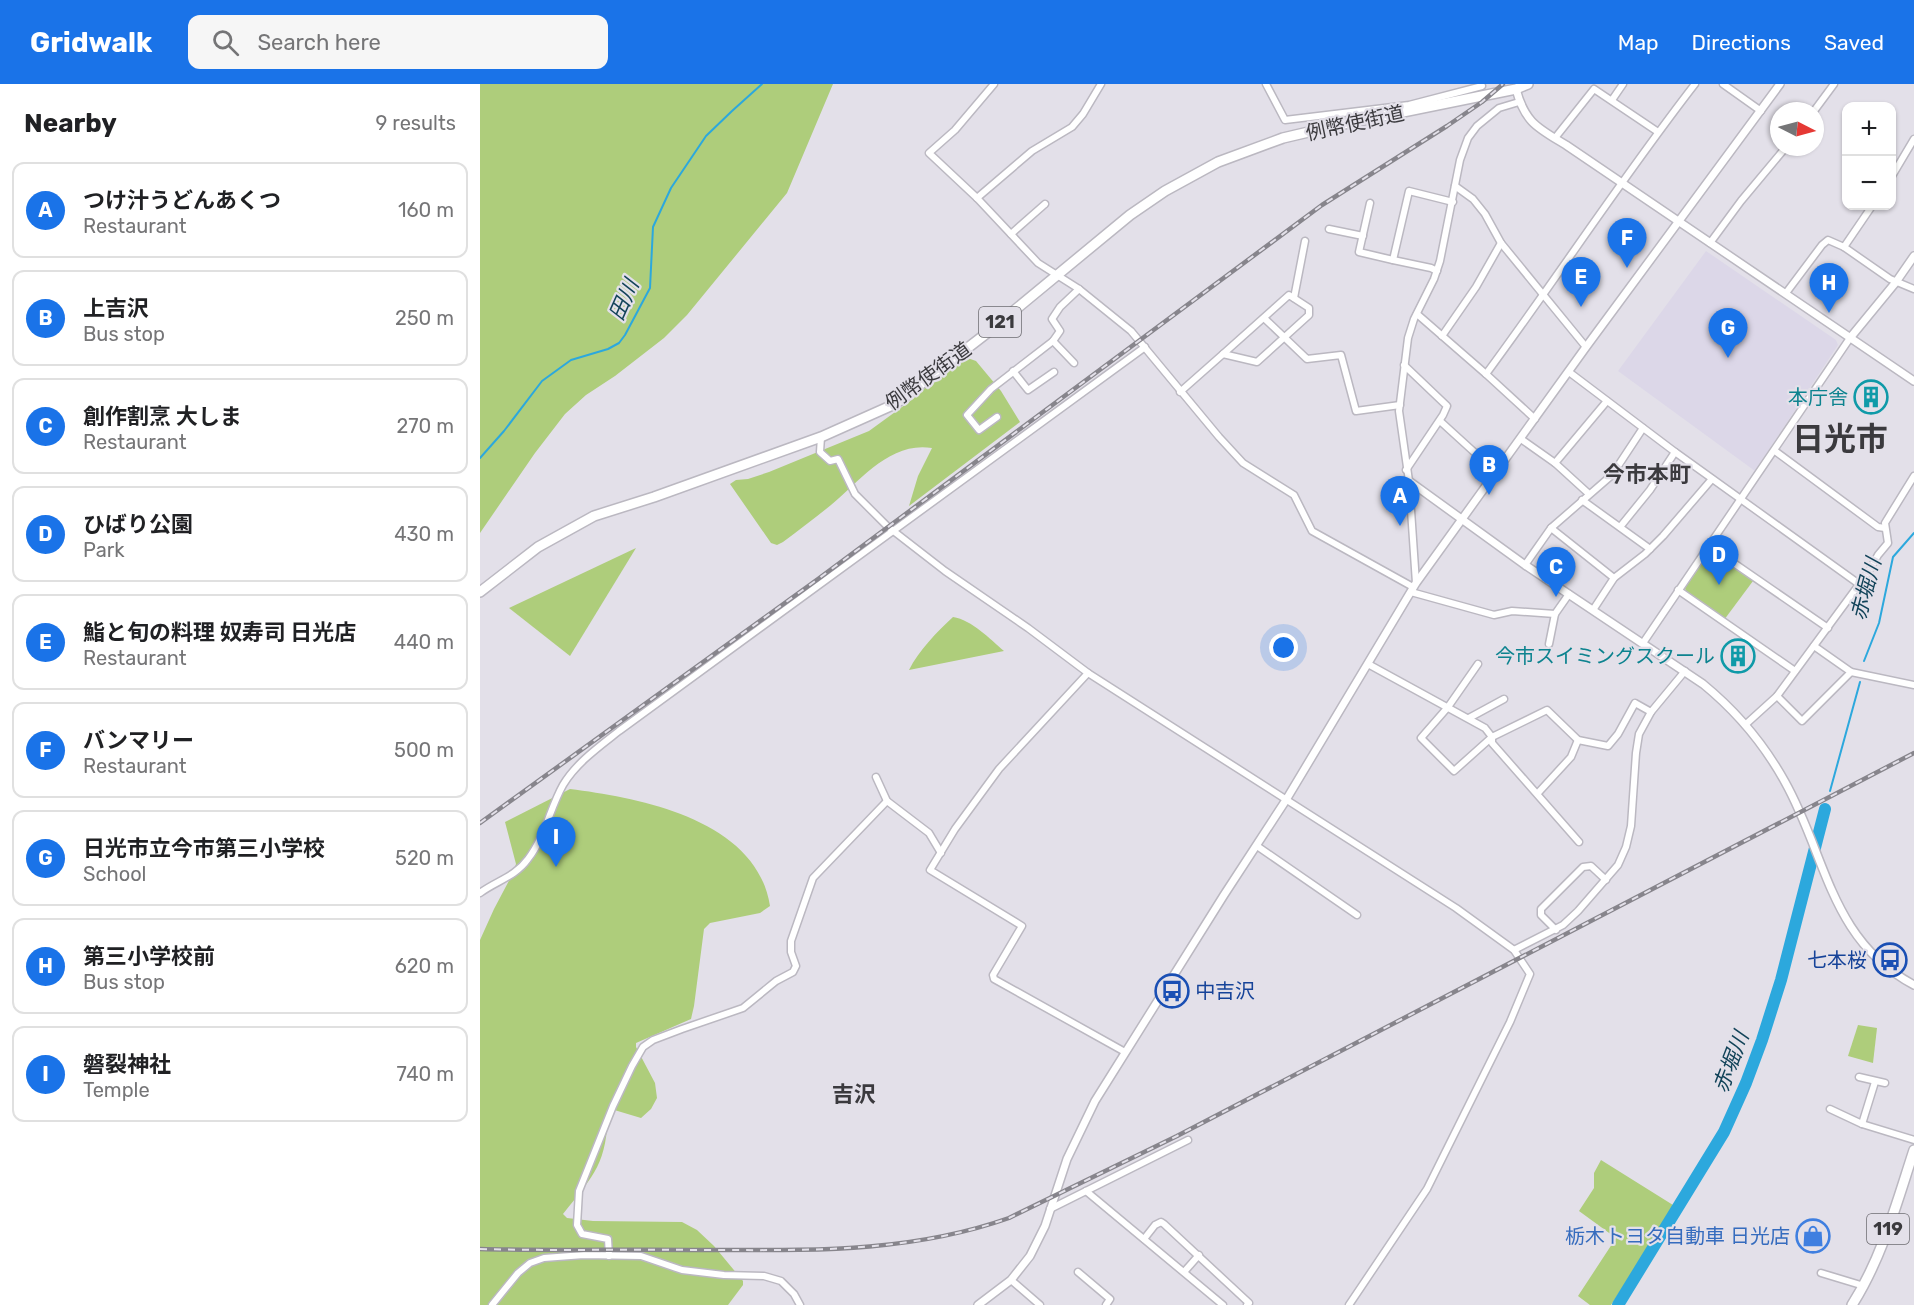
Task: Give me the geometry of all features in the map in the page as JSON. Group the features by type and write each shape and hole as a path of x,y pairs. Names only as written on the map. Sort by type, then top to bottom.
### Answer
{"highway":[{"name":"例幣使街道","path":"480,592 538,547 594,516 821,437 895,404 987,333 1130,215 1165,190 1218,162 1284,138 1516,89 1528,84"},
{"name":"119","path":"1852,1305 1864,1286 1888,1228 1914,1150"}],"street":[{"path":"994,84 954,130 929,153 977,198 1038,262 1079,289 1131,331 1180,392 1243,463 1294,495 1312,531 1414,587 1494,615 1512,611 1555,614"},
{"path":"977,198 1032,150 1072,127 1083,114 1101,84"},
{"path":"1266,84 1285,120 1409,105 1481,85 1488,95"},
{"path":"1612,100 1623,84"},
{"path":"1486,374 1544,296 1658,132 1695,84"},
{"path":"1723,84 1761,111"},
{"path":"978,1305 1011,1280 1030,1256 1045,1226 1067,1159 1079,1133 1125,1052 1286,800 1414,587 1586,347 1780,84"},
{"path":"1821,102 1834,84"},
{"path":"1516,89 1520,102 1532,123 1914,381"},
{"path":"1556,138 1594,89 1658,132"},
{"path":"1414,587 1409,481 1400,405 1408,338 1437,271 1445,243 1460,160 1468,138 1499,108 1520,102"},
{"path":"1896,169 1914,139"},
{"path":"1710,243 1778,156"},
{"path":"1455,186 1473,199 1485,214 1501,243 1586,347"},
{"path":"1393,260 1409,191 1453,202"},
{"path":"1370,203 1359,252 1437,271"},
{"path":"1011,234 1045,204"},
{"path":"1844,247 1869,210"},
{"path":"1329,229 1363,236"},
{"path":"1294,298 1305,240"},
{"path":"1786,293 1828,240 1844,247 1896,282 1914,289"},
{"path":"1443,336 1476,287 1501,243"},
{"path":"1643,643 1850,338 1896,282 1914,256"},
{"path":"997,417 979,429 967,416 991,389 1053,340 1060,330 1052,319 1060,306 1079,289"},
{"path":"1180,392 1289,295 1309,308 1309,315 1257,362 1223,354"},
{"path":"1417,314 1535,419"},
{"path":"1264,318 1307,359 1341,355 1356,411 1400,405"},
{"path":"1053,340 1074,363"},
{"path":"480,893 516,873 529,859 565,782 589,756 692,676 894,532 1145,347"},
{"path":"1404,365 1447,406 1440,421 1406,470"},
{"path":"1013,371 1028,390 1054,372"},
{"path":"1569,372 1675,452 1859,584"},
{"path":"1555,463 1607,401"},
{"path":"1440,421 1496,472"},
{"path":"1525,565 1551,528 1612,475 1643,428"},
{"path":"821,437 820,452 830,461 838,459 855,494 894,532 1088,673 1456,908 1514,950 1530,974 1510,1022 1427,1189 1349,1305"},
{"path":"1521,439 1555,463 1589,494"},
{"path":"1775,451 1878,527 1885,528"},
{"path":"1620,527 1650,490 1675,452"},
{"path":"1745,725 1777,696 1888,543 1885,523 1914,476"},
{"path":"1593,610 1614,578 1650,549 1712,479"},
{"path":"1409,481 1525,565 1715,693 1745,725 1785,782 1848,925 1882,965 1914,985"},
{"path":"1582,500 1650,549"},
{"path":"1551,528 1614,578"},
{"path":"1709,546 1828,628"},
{"path":"1678,590 1794,671"},
{"path":"1549,644 1555,614 1569,594"},
{"path":"1814,646 1851,672 1914,685"},
{"path":"1368,664 1485,728 1492,737 1492,743 1579,842"},
{"path":"1478,664 1448,707 1421,738 1454,771 1492,737 1547,710 1578,741 1608,746 1618,734 1635,703 1651,712"},
{"path":"1514,950 1556,930 1572,917 1606,880 1622,857 1633,816 1638,739 1651,712 1685,671"},
{"path":"1777,696 1802,721 1851,672"},
{"path":"1088,673 999,770 956,829 930,870 1022,926 993,975 994,979 1125,1052"},
{"path":"1469,718 1504,699"},
{"path":"1538,793 1571,757 1578,741"},
{"path":"876,777 887,801 929,833 941,853"},
{"path":"609,1256 608,1239 582,1234 578,1225 579,1191 613,1106 644,1047 654,1040 742,1008 776,981 793,972 796,966 791,952 792,941 813,878 887,801"},
{"path":"1257,846 1357,915"},
{"path":"1556,930 1541,915 1541,909 1583,867 1591,866 1606,880"},
{"path":"1859,1077 1885,1083"},
{"path":"1862,1124 1875,1082"},
{"path":"1830,1109 1862,1124 1914,1140"},
{"path":"1050,1209 1188,1140"},
{"path":"1086,1191 1223,1305"},
{"path":"1144,1239 1155,1225 1161,1222 1249,1303 1247,1305"},
{"path":"1185,1272 1199,1255"},
{"path":"492,1305 518,1273 530,1263 544,1258 609,1256 641,1256 682,1270 724,1275 764,1276 781,1281 794,1294 800,1305"},
{"path":"1078,1272 1110,1299 1106,1305"},
{"path":"1821,1273 1864,1286"},
{"path":"1011,1280 1040,1305"}],"shaded area":[{"path":"1706,251 1836,340 1838,345 1755,471 1618,371"}],"green space":[{"path":"480,84 833,84 787,193 687,315 664,338 586,395 565,414 480,533"},
{"path":"959,355 976,361 1001,391 1020,422 909,506 918,476 932,448 917,447 889,457 783,542 777,545 771,543 730,484 736,480 748,479 769,472 869,431 913,399"},
{"path":"636,548 570,656 509,608"},
{"path":"1709,553 1715,553 1753,581 1724,620 1686,592 1685,588"},
{"path":"953,617 974,626 1004,651 909,670 923,648"},
{"path":"570,789 661,807 692,819 720,834 743,853 761,877 770,906 760,913 710,923 704,929 691,1019 636,1043 655,1083 657,1098 651,1109 641,1118 608,1110 602,1156 591,1177 563,1214 567,1218 593,1221 682,1222 697,1230 714,1246 743,1281 743,1285 728,1305 480,1305 480,940 516,864 505,822"},
{"path":"1858,1025 1877,1028 1873,1063 1848,1056"},
{"path":"1601,1160 1673,1205 1651,1244 1611,1305 1590,1305 1578,1296 1616,1238 1579,1211 1594,1188 1594,1173"}],"waterway":[{"name":"田川","path":"480,458 542,381 571,360 608,349 619,343 650,288 653,227 671,188 706,136 762,84"},
{"name":"赤堀川","path":"1864,661 1879,623 1893,557 1914,533"},
{"name":"赤堀川","path":"1830,791 1860,682"},
{"name":"赤堀川","path":"1618,1305 1724,1132 1746,1083 1781,980 1825,809"}],"railway":[{"path":"480,823 818,579 1322,205 1447,126 1482,102 1503,84"},
{"path":"480,1249 856,1248 932,1238 971,1230 1009,1218 1177,1136 1914,753"}],"place":[{"name":"バンマリー","path":"1627,268"},
{"name":"鮨と旬の料理 奴寿司 日光店","path":"1581,307"},
{"name":"第三小学校前","path":"1829,313"},
{"name":"日光市立今市第三小学校","path":"1728,358"},
{"name":"本庁舎","path":"1871,397"},
{"name":"上吉沢","path":"1489,495"},
{"name":"つけ汁うどんあくつ","path":"1400,526"},
{"name":"ひばり公園","path":"1719,585"},
{"name":"創作割烹 大しま","path":"1556,597"},
{"name":"今市スイミングスクール","path":"1738,656"},
{"name":"磐裂神社","path":"556,867"},
{"name":"七本桜","path":"1890,960"},
{"name":"中吉沢","path":"1172,991"},
{"name":"栃木トヨタ自動車 日光店","path":"1813,1236"}],"district":[{"name":"日光市","path":"1840,439"},
{"name":"今市本町","path":"1647,474"},
{"name":"吉沢","path":"854,1094"}]}
